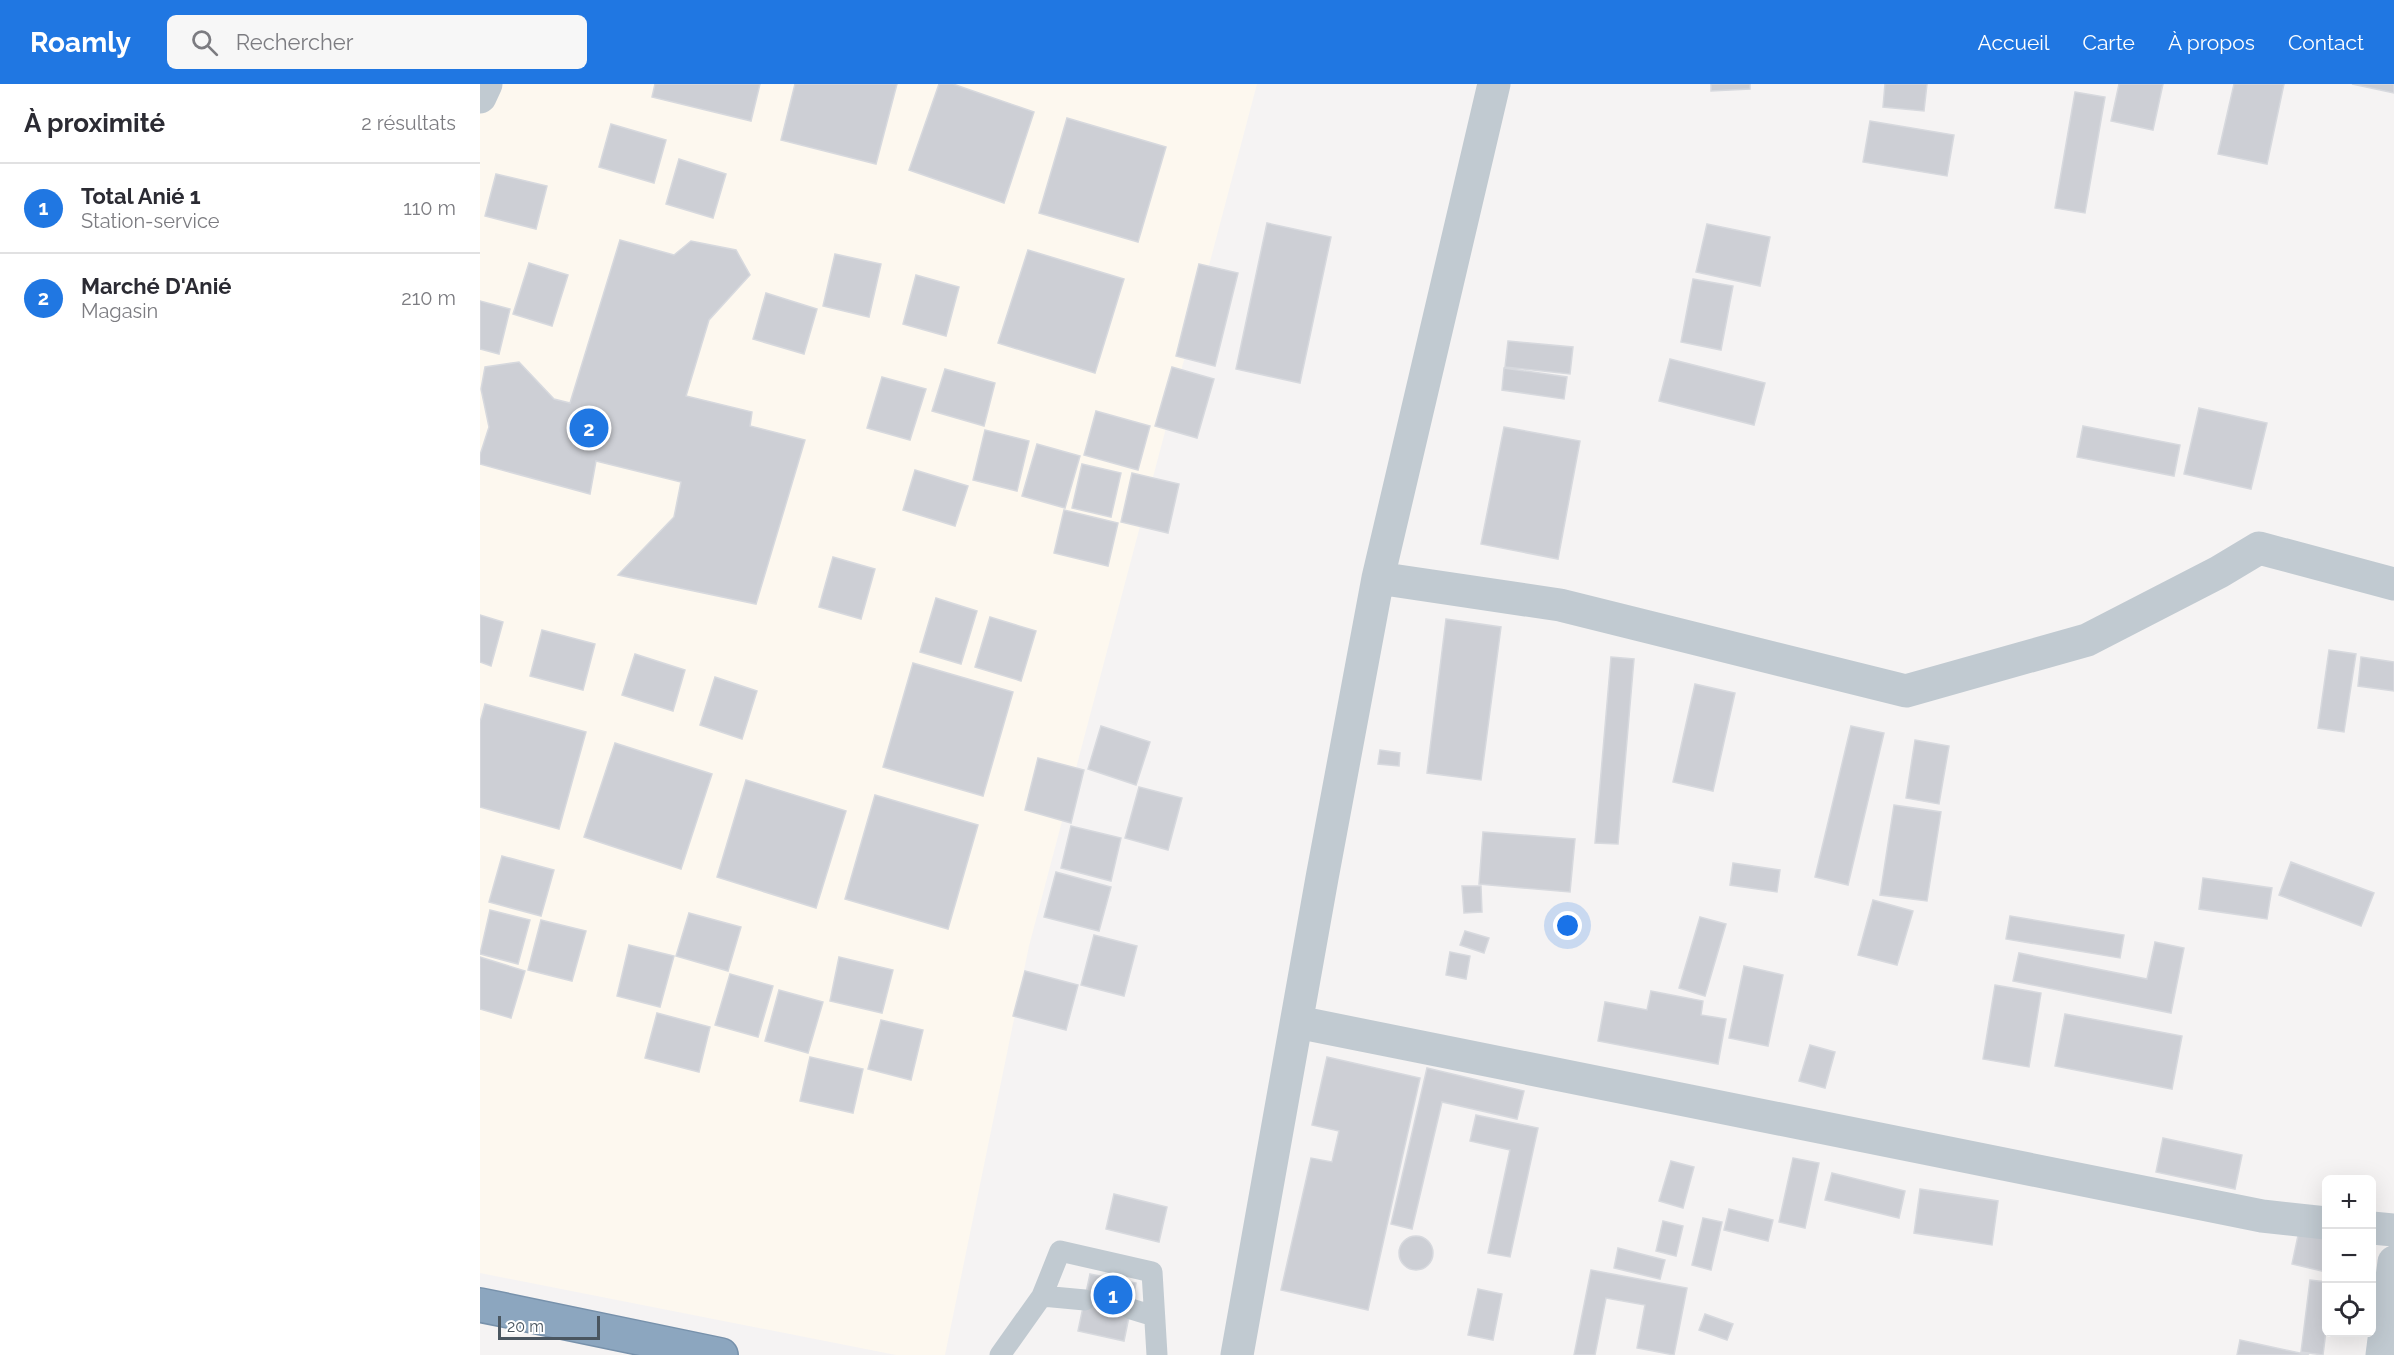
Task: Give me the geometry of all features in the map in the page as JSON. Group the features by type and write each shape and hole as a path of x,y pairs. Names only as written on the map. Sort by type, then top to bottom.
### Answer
{"highway":[{"path":"480,1305 721,1355"}],"street":[{"path":"480,97 486,84"},
{"path":"1237,1355 1377,578 1494,84"},
{"path":"1377,578 1560,605 1906,692 2087,640 2219,572 2259,548 2394,584"},
{"path":"1297,1022 2262,1216 2322,1223"},
{"path":"2376,1228 2394,1230"},
{"path":"2382,1355 2394,1262"}],"lane":[{"path":"1000,1355 1042,1296 1060,1251 1152,1272 1157,1355"},
{"path":"1042,1296 1085,1300"},
{"path":"1131,1309 1154,1316"}],"shaded area":[{"path":"480,84 1257,84 1029,946 945,1355 896,1355 480,1273"}],"building":[{"path":"655,84 760,84 751,121 652,97"},
{"path":"795,84 897,84 876,164 781,140"},
{"path":"939,84 953,84 1034,112 1004,203 909,170"},
{"path":"1711,84 1750,84 1750,89 1711,91"},
{"path":"1885,84 1927,84 1924,111 1883,107"},
{"path":"2119,84 2163,84 2153,130 2111,121"},
{"path":"2234,84 2284,84 2267,164 2218,154"},
{"path":"2352,84 2394,84 2394,93"},
{"path":"2075,92 2105,97 2085,213 2055,208"},
{"path":"1067,118 1166,147 1138,242 1039,213"},
{"path":"1870,121 1954,135 1947,176 1863,162"},
{"path":"611,124 666,140 654,183 599,167"},
{"path":"679,159 726,174 713,218 666,204"},
{"path":"496,174 547,186 536,229 485,216"},
{"path":"1267,223 1331,237 1300,383 1236,369"},
{"path":"1707,224 1770,237 1760,286 1696,272"},
{"path":"620,240 674,255 691,241 736,250 750,275 709,320 686,396 752,412 750,426 805,440 756,604 618,575 674,517 681,482 596,461 590,494 480,464 480,455 489,427 481,389 485,367 519,362 554,399 570,403"},
{"path":"1028,250 1124,279 1095,373 998,343"},
{"path":"835,254 881,264 869,317 823,306"},
{"path":"529,263 568,275 552,326 513,314"},
{"path":"1199,264 1238,273 1215,366 1176,356"},
{"path":"916,275 959,287 946,336 903,324"},
{"path":"1693,279 1733,286 1721,350 1681,342"},
{"path":"766,293 817,309 804,354 753,339"},
{"path":"480,301 510,309 499,354 480,349"},
{"path":"1508,341 1573,347 1570,374 1505,367"},
{"path":"1670,359 1765,383 1754,425 1659,401"},
{"path":"1172,367 1214,379 1197,438 1155,426"},
{"path":"1504,368 1567,377 1564,399 1502,390"},
{"path":"945,369 995,383 984,426 932,411"},
{"path":"882,377 926,389 910,440 867,428"},
{"path":"2199,408 2267,423 2251,489 2184,474"},
{"path":"1096,411 1150,426 1138,470 1084,455"},
{"path":"2083,426 2180,445 2174,476 2077,457"},
{"path":"1504,427 1580,441 1558,559 1481,544"},
{"path":"985,430 1029,441 1017,491 973,480"},
{"path":"1037,444 1080,456 1065,508 1022,496"},
{"path":"1082,464 1121,473 1111,517 1072,508"},
{"path":"915,470 968,486 955,526 903,510"},
{"path":"1132,473 1179,484 1168,533 1121,522"},
{"path":"1064,510 1118,523 1108,566 1054,553"},
{"path":"833,557 875,569 861,619 819,607"},
{"path":"936,598 977,611 961,664 920,652"},
{"path":"480,615 503,622 491,666 480,662"},
{"path":"990,617 1036,631 1021,681 975,667"},
{"path":"1446,619 1501,627 1481,780 1427,773"},
{"path":"542,630 595,644 583,690 530,676"},
{"path":"2329,650 2356,654 2344,732 2318,728"},
{"path":"635,654 685,670 673,711 622,695"},
{"path":"1611,657 1634,659 1618,844 1595,843"},
{"path":"2361,657 2394,662 2394,691 2358,686"},
{"path":"913,663 1013,692 983,796 883,767"},
{"path":"715,677 757,691 742,739 700,725"},
{"path":"1695,684 1735,693 1713,791 1673,782"},
{"path":"485,704 586,732 559,829 480,807 480,722"},
{"path":"1101,726 1150,742 1136,785 1088,769"},
{"path":"1851,726 1884,733 1848,885 1815,877"},
{"path":"1915,740 1949,746 1939,804 1906,798"},
{"path":"615,743 712,774 681,869 584,837"},
{"path":"1380,750 1400,753 1399,766 1378,764"},
{"path":"1038,758 1084,770 1071,823 1025,810"},
{"path":"746,780 846,811 816,908 717,877"},
{"path":"1139,787 1182,798 1168,850 1125,838"},
{"path":"875,795 978,825 948,929 845,899"},
{"path":"1894,805 1941,812 1927,901 1880,895"},
{"path":"1071,826 1121,838 1111,881 1061,868"},
{"path":"1483,832 1575,839 1570,892 1479,884"},
{"path":"502,856 554,870 541,916 489,902"},
{"path":"2291,862 2374,893 2361,926 2279,895"},
{"path":"1733,863 1780,870 1777,892 1730,885"},
{"path":"1056,872 1111,887 1099,931 1044,917"},
{"path":"2203,878 2272,888 2267,919 2199,909"},
{"path":"1462,886 1481,886 1482,912 1464,913"},
{"path":"1873,900 1913,911 1897,965 1858,955"},
{"path":"490,910 530,920 518,964 480,954"},
{"path":"689,913 741,927 728,971 676,956"},
{"path":"2010,916 2124,935 2120,958 2006,939"},
{"path":"1700,917 1726,924 1705,996 1679,988"},
{"path":"541,920 586,931 572,981 528,970"},
{"path":"1465,931 1489,938 1484,953 1460,945"},
{"path":"1094,935 1137,946 1124,996 1081,985"},
{"path":"2155,942 2184,948 2171,1013 2013,981 2019,953 2147,979"},
{"path":"629,945 674,956 660,1007 617,996"},
{"path":"1450,952 1470,956 1466,979 1446,975"},
{"path":"480,957 525,971 511,1018 480,1009"},
{"path":"839,957 893,970 882,1013 830,1001"},
{"path":"1744,966 1783,975 1768,1046 1729,1038"},
{"path":"1025,971 1078,985 1066,1030 1013,1016"},
{"path":"730,974 773,986 758,1037 715,1025"},
{"path":"1995,985 2041,993 2029,1067 1983,1059"},
{"path":"779,990 823,1002 808,1053 765,1041"},
{"path":"1651,991 1703,1001 1701,1015 1726,1019 1718,1064 1598,1041 1605,1002 1647,1010"},
{"path":"657,1013 710,1027 699,1072 645,1058"},
{"path":"2065,1014 2182,1036 2172,1089 2055,1066"},
{"path":"881,1020 923,1030 911,1080 868,1069"},
{"path":"1810,1045 1835,1052 1825,1088 1799,1081"},
{"path":"810,1057 863,1069 853,1113 800,1101"},
{"path":"1327,1057 1420,1078 1368,1310 1281,1290 1311,1158 1332,1162 1339,1131 1312,1125"},
{"path":"1427,1068 1524,1091 1517,1119 1442,1102 1412,1229 1391,1224"},
{"path":"1476,1115 1538,1128 1510,1257 1488,1253 1510,1150 1470,1141"},
{"path":"2163,1138 2242,1155 2235,1189 2156,1172"},
{"path":"1793,1158 1819,1163 1805,1228 1779,1222"},
{"path":"1671,1161 1694,1167 1683,1208 1659,1201"},
{"path":"1832,1173 1905,1191 1899,1218 1825,1200"},
{"path":"1920,1189 1998,1201 1992,1245 1914,1233"},
{"path":"1114,1194 1167,1207 1159,1242 1106,1229"},
{"path":"1729,1209 1773,1220 1768,1241 1724,1230"},
{"path":"1703,1218 1722,1222 1711,1270 1692,1265"},
{"path":"1663,1221 1683,1226 1676,1256 1656,1251"},
{"path":"2299,1231 2322,1236 2322,1271 2292,1264"},
{"path":"1416,1236 1428,1241 1433,1253 1428,1265 1416,1270 1404,1265 1399,1253 1404,1241"},
{"path":"1618,1248 1665,1260 1660,1279 1614,1268"},
{"path":"1591,1270 1687,1288 1674,1355 1637,1348 1645,1305 1606,1298 1595,1355 1574,1355"},
{"path":"1090,1274 1136,1283 1124,1341 1078,1331"},
{"path":"2310,1280 2322,1282 2322,1337 2325,1337 2323,1355 2301,1352"},
{"path":"1478,1289 1502,1294 1493,1340 1468,1335"},
{"path":"1705,1314 1733,1324 1727,1340 1699,1330"},
{"path":"2240,1340 2309,1355 2237,1355"}],"place":[{"name":"Marché D'Anié","path":"589,428"},
{"name":"Total Anié 1","path":"1113,1295"}]}
